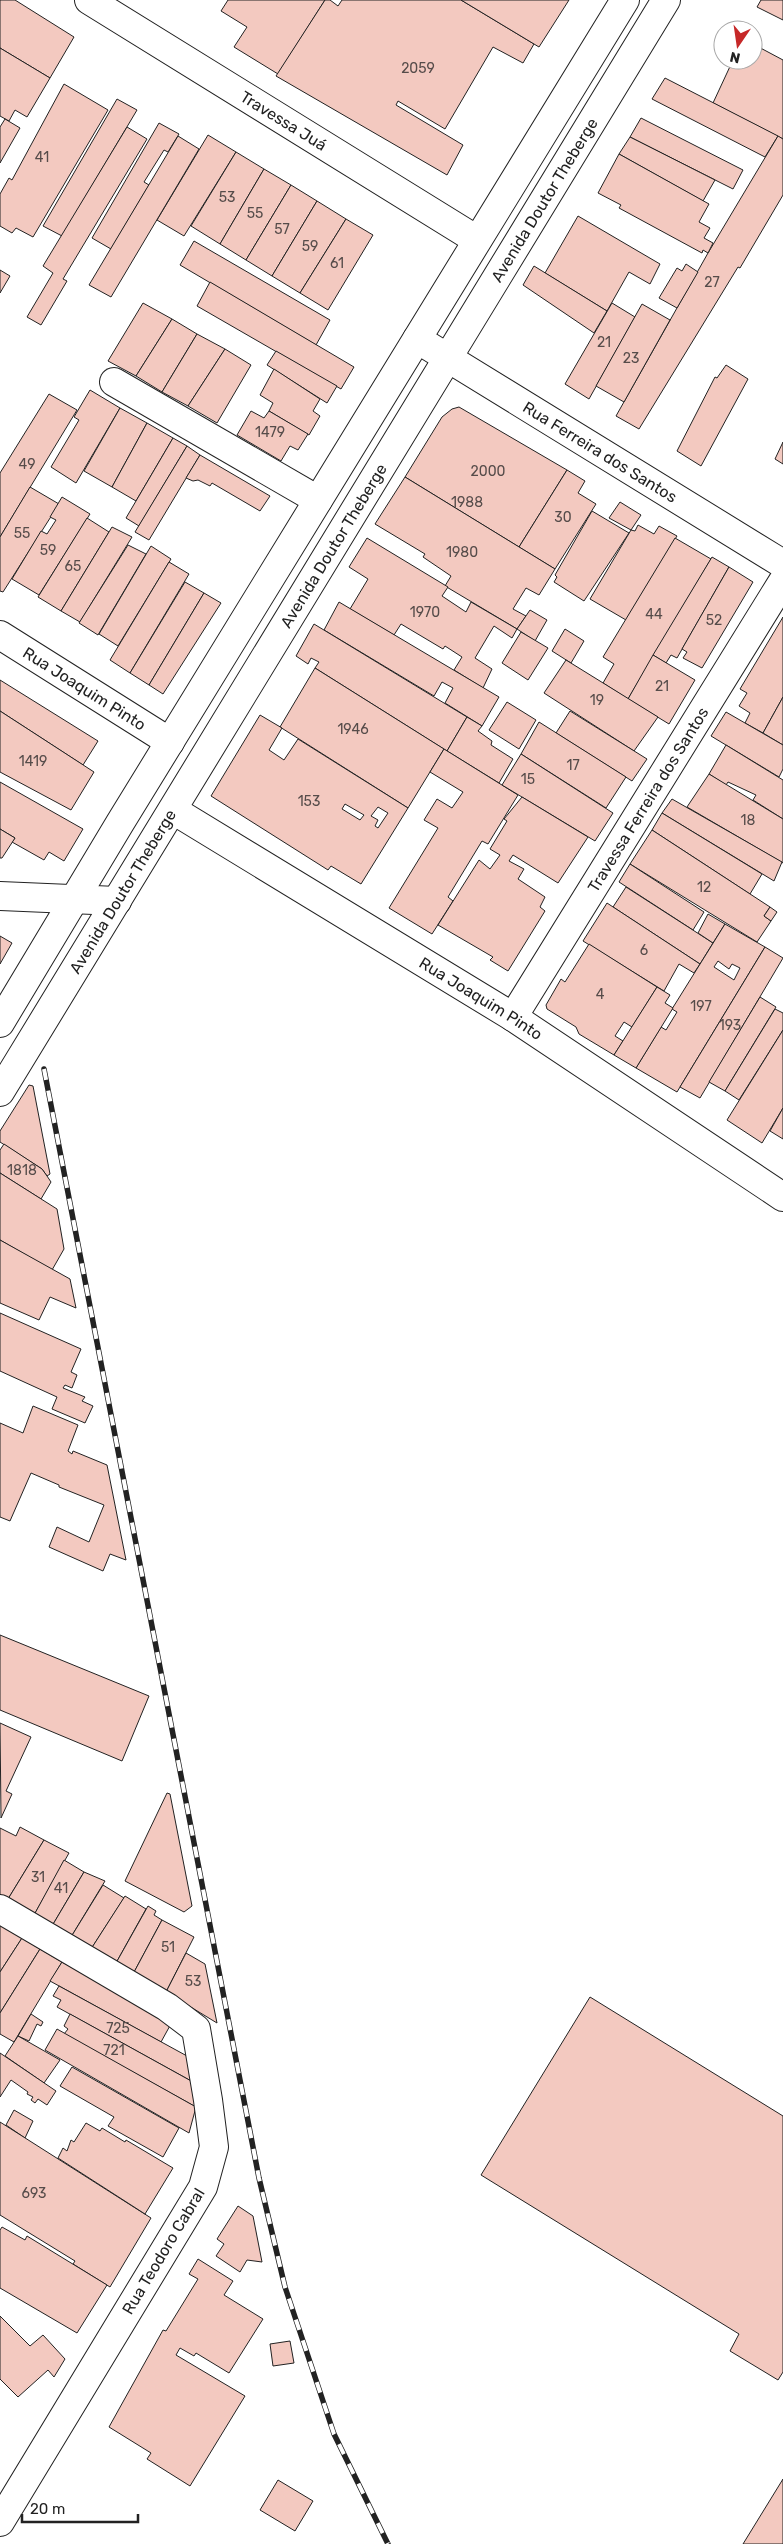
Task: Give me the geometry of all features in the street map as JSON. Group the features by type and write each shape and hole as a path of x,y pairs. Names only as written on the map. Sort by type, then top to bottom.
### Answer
{"street":[{"name":"Travessa Juá","path":"89,0 477,240"},
{"path":"0,1023 625,0"},
{"name":"Avenida Doutor Theberge","path":"0,1092 666,0"},
{"name":"Rua Ferreira dos Santos","path":"417,339 783,564"},
{"path":"114,382 318,500"},
{"name":"Travessa Ferreira dos Santos","path":"513,1017 783,581"},
{"name":"Rua Joaquim Pinto","path":"0,635 170,742"},
{"name":"Rua Joaquim Pinto","path":"173,810 513,1017 783,1197"},
{"path":"0,896 117,901"},
{"name":"Rua Teodoro Cabral","path":"0,1908 167,2008 196,2029 214,2147 204,2188 0,2522"}],"building":[{"path":"0,0 15,0 74,37 50,78 0,48"},
{"path":"228,0 325,0 278,74 234,47 247,27 221,11"},
{"path":"325,0 330,0 338,6 342,0 461,0 534,44 523,63 493,47 445,129 398,101 396,105 463,145 447,175 276,76"},
{"path":"461,0 569,0 539,47"},
{"path":"761,0 783,0 783,20 757,7"},
{"path":"0,48 50,78 27,117 15,110 9,121 0,116"},
{"path":"763,49 783,60 783,139 713,103 728,70 763,70"},
{"path":"665,78 778,136 765,157 652,99"},
{"path":"64,84 108,110 33,237 16,228 12,233 0,226 0,194 9,178 12,180"},
{"path":"117,99 137,110 62,236 43,226"},
{"path":"641,118 743,170 733,189 630,137"},
{"path":"5,119 20,128 0,163 0,127"},
{"path":"159,123 179,134 168,152 164,150 144,182 149,185 111,249 92,238"},
{"path":"127,127 147,139 63,279 67,281 41,325 27,317 53,273 43,266"},
{"path":"208,135 236,152 184,236 157,220"},
{"path":"178,136 199,149 111,297 89,285"},
{"path":"778,136 783,139 783,195 740,268 738,267 639,429 616,416 708,253"},
{"path":"630,137 715,180 703,201 619,154"},
{"path":"236,152 264,169 220,244 191,226"},
{"path":"619,154 709,204 699,222 710,228 704,238 713,243 708,253 703,250 702,253 619,208 621,205 598,193"},
{"path":"264,169 291,185 246,260 220,244"},
{"path":"291,185 317,201 272,276 246,260"},
{"path":"317,201 346,219 300,293 272,276"},
{"path":"578,216 660,264 650,284 629,272 607,311 545,273"},
{"path":"346,219 373,235 328,310 300,293"},
{"path":"194,241 330,320 316,345 180,265"},
{"path":"686,264 698,272 677,308 659,298 677,268 682,271"},
{"path":"534,266 607,311 594,333 523,285"},
{"path":"0,270 10,276 0,293"},
{"path":"210,282 354,367 341,389 197,306"},
{"path":"143,303 172,319 136,376 108,361"},
{"path":"612,303 635,317 589,399 565,384"},
{"path":"642,304 670,320 624,402 596,386"},
{"path":"172,319 197,334 162,392 136,376"},
{"path":"197,334 225,349 188,406 162,392"},
{"path":"225,349 251,365 217,423 188,406"},
{"path":"276,351 337,386 327,403 267,365"},
{"path":"726,365 748,379 701,466 677,451 715,377 717,378"},
{"path":"274,369 320,399 313,411 320,416 309,435 269,411 273,403 260,395"},
{"path":"90,390 120,408 76,483 51,467 79,420 74,417"},
{"path":"49,394 77,410 0,537 0,473"},
{"path":"459,407 567,470 519,547 405,477 442,417 452,409"},
{"path":"120,408 147,423 112,487 84,471"},
{"path":"251,411 264,418 269,411 308,434 298,450 290,446 281,461 237,435"},
{"path":"147,423 173,438 136,501 112,487"},
{"path":"173,438 187,446 139,526 126,518"},
{"path":"783,442 783,464 775,459"},
{"path":"187,446 200,455 149,540 135,532"},
{"path":"200,455 270,496 260,511 212,483 210,486 198,480 193,481 186,478"},
{"path":"567,470 585,481 578,493 596,504 555,569 519,547"},
{"path":"405,477 555,569 539,595 526,588 513,609 526,616 517,629 445,586 451,576 423,557 425,554 375,524"},
{"path":"30,487 59,504 3,592 0,591 0,537"},
{"path":"62,497 90,514 39,595 12,579 41,531 47,534 56,520 50,517"},
{"path":"620,502 641,515 631,530 609,518"},
{"path":"592,511 629,533 584,601 554,582 557,577 555,575"},
{"path":"87,518 109,532 61,611 38,597"},
{"path":"638,525 654,534 659,526 677,536 626,620 590,599 631,530 635,531"},
{"path":"112,527 132,537 80,622 61,611"},
{"path":"367,538 448,587 442,596 466,612 471,602 517,629 512,638 494,626 475,658 492,669 483,688 454,670 462,657 445,646 443,649 401,624 394,635 350,609 368,579 349,567"},
{"path":"675,538 711,559 628,699 603,683 614,664 603,657"},
{"path":"128,545 146,554 98,635 79,623"},
{"path":"151,546 171,559 118,646 99,634"},
{"path":"712,557 729,567 677,658 671,655 666,663 653,655"},
{"path":"169,562 189,574 130,673 110,660"},
{"path":"729,567 753,582 702,668 683,658 687,652 682,649"},
{"path":"185,582 204,593 149,685 130,673"},
{"path":"204,593 221,603 163,694 149,685"},
{"path":"339,602 499,697 482,726 445,703 453,688 442,682 434,696 324,630"},
{"path":"530,610 547,620 535,641 517,629"},
{"path":"783,617 783,697 763,733 745,723 750,713 739,706 747,693 740,689"},
{"path":"314,624 467,717 447,751 315,668 319,662 311,658 308,664 296,656"},
{"path":"565,629 584,641 571,663 552,651"},
{"path":"521,632 548,648 528,680 502,663"},
{"path":"653,655 695,680 669,724 628,699"},
{"path":"566,660 658,717 634,751 544,693"},
{"path":"315,668 444,749 408,808 280,727"},
{"path":"0,680 98,741 83,765 0,711"},
{"path":"783,697 783,745 763,733"},
{"path":"507,702 536,720 519,749 489,730"},
{"path":"0,711 94,772 71,810 0,772"},
{"path":"570,711 647,759 632,781 556,733"},
{"path":"726,712 783,745 783,769 779,777 711,736"},
{"path":"260,715 282,728 269,750 284,760 298,739 408,808 361,884 331,866 328,870 211,796","holes":["345,804 364,815 360,820 342,809","378,807 388,813 378,828 375,826 378,820 371,816"]},
{"path":"467,717 482,726 478,731 492,741 491,745 513,759 499,783 447,751"},
{"path":"539,722 626,777 606,808 521,754"},
{"path":"726,745 783,780 783,819 753,800 756,795 728,782 726,785 709,774"},
{"path":"444,749 518,795 488,844 482,841 448,897 453,901 432,934 389,908 438,828 424,820 437,799 452,808 463,792 430,772"},
{"path":"521,754 613,813 595,841 502,785"},
{"path":"709,774 783,819 783,863 687,807"},
{"path":"0,782 83,829 64,861 49,852 44,860 12,842 15,838 0,829"},
{"path":"522,797 588,837 558,883 513,855 509,861 524,869 518,879 545,897 540,907 545,911 508,971 490,960 493,957 438,925 479,860 490,869 500,855 490,849 507,821 504,819"},
{"path":"672,799 782,862 774,881 662,813"},
{"path":"662,813 762,874 750,894 652,830"},
{"path":"0,829 15,838 2,858 0,858"},
{"path":"652,830 770,907 764,916 771,921 757,942 630,864"},
{"path":"630,864 704,912 693,930 619,882"},
{"path":"626,887 713,943 700,964 613,907"},
{"path":"607,903 700,964 694,973 679,964 664,991 583,941"},
{"path":"770,907 777,912 771,921 764,916"},
{"path":"708,914 725,924 713,943 698,933"},
{"path":"725,924 765,947 677,1092 636,1068 661,1027 666,1030 677,1012 672,1009","holes":["718,961 729,969 732,964 740,968 734,980 714,967"]},
{"path":"0,936 12,943 0,964"},
{"path":"589,944 657,987 632,1027 624,1022 615,1036 623,1041 614,1055 579,1034 576,1027 547,1009 546,1005 561,979 565,982"},
{"path":"765,947 783,958 700,1098 680,1087"},
{"path":"657,987 670,995 665,1003 673,1008 636,1068 614,1055"},
{"path":"760,997 776,1007 725,1091 709,1082"},
{"path":"775,1009 783,1013 783,1030 739,1100 725,1091"},
{"path":"783,1030 783,1108 762,1143 727,1120"},
{"path":"29,1085 33,1086 50,1174 47,1176 42,1169 0,1142 0,1131"},
{"path":"783,1108 783,1139 770,1131"},
{"path":"4,1144 42,1169 47,1176 51,1182 41,1199 0,1173 0,1150"},
{"path":"0,1173 57,1209 64,1249 52,1270 0,1240"},
{"path":"0,1240 70,1279 76,1308 50,1297 39,1320 0,1303"},
{"path":"0,1313 81,1349 71,1372 77,1375 72,1388 65,1385 63,1388 85,1397 82,1401 93,1406 85,1423 52,1409 57,1397 0,1371"},
{"path":"33,1406 78,1425 68,1451 72,1454 73,1451 107,1465 126,1560 110,1554 103,1571 49,1547 57,1527 89,1542 104,1505 59,1487 59,1485 31,1473 10,1521 0,1517 0,1423 23,1433"},
{"path":"0,1635 149,1696 122,1761 0,1710"},
{"path":"0,1723 31,1737 6,1791 12,1794 1,1818"},
{"path":"167,1793 170,1794 192,1906 184,1912 125,1881"},
{"path":"20,1827 44,1840 8,1899 0,1895 0,1828 16,1836"},
{"path":"44,1840 69,1853 34,1915 8,1899"},
{"path":"64,1860 84,1872 52,1926 34,1915"},
{"path":"84,1872 105,1881 71,1937 52,1926"},
{"path":"103,1885 124,1898 91,1949 71,1937"},
{"path":"125,1896 146,1909 116,1963 91,1949"},
{"path":"148,1906 156,1911 154,1915 162,1920 133,1974 116,1963"},
{"path":"162,1920 194,1937 166,1992 133,1974"},
{"path":"0,1926 22,1938 0,1972"},
{"path":"22,1938 40,1949 0,2013 0,1972"},
{"path":"40,1949 62,1962 14,2042 0,2034 0,2013"},
{"path":"186,1953 205,1964 217,2023 166,1992"},
{"path":"62,1962 172,2022 161,2042 50,1981"},
{"path":"59,1986 187,2056 193,2082 57,2007 61,2000 53,1996"},
{"path":"590,1997 783,2116 783,2372 778,2380 730,2351 739,2334 481,2175"},
{"path":"31,2014 43,2022 41,2026 37,2024 29,2041 18,2036"},
{"path":"70,2014 193,2082 196,2107 64,2034 68,2029 64,2026"},
{"path":"57,2029 196,2107 189,2133 45,2050"},
{"path":"18,2036 60,2060 44,2083 5,2056"},
{"path":"0,2053 56,2091 47,2105 38,2099 35,2103 31,2100 33,2097 27,2094 28,2092 11,2080 0,2097"},
{"path":"72,2067 179,2128 163,2157 108,2126 114,2117 60,2086"},
{"path":"14,2110 33,2121 25,2138 6,2125"},
{"path":"0,2122 151,2218 110,2287 73,2264 75,2261 0,2215"},
{"path":"86,2123 100,2131 102,2128 125,2142 126,2140 173,2168 145,2214 58,2158 63,2148 67,2151 71,2140 74,2142"},
{"path":"238,2206 253,2216 262,2262 247,2260 240,2272 216,2256 224,2244 217,2239"},
{"path":"2,2227 25,2240 27,2236 107,2285 77,2333 0,2288 0,2230"},
{"path":"198,2259 233,2281 224,2295 263,2319 229,2373 196,2353 194,2356 180,2348 176,2355 245,2396 190,2486 147,2459 151,2453 109,2427 163,2330 166,2331 198,2279 189,2274"},
{"path":"0,2316 30,2346 43,2335 65,2359 54,2377 48,2370 18,2397 0,2379"},
{"path":"290,2341 294,2363 273,2366 270,2344"},
{"path":"783,2479 783,2544 743,2544"},
{"path":"278,2480 313,2501 295,2531 260,2510"}],"railway":[{"path":"44,1069 259,2178 285,2287 334,2434 388,2544"}]}
